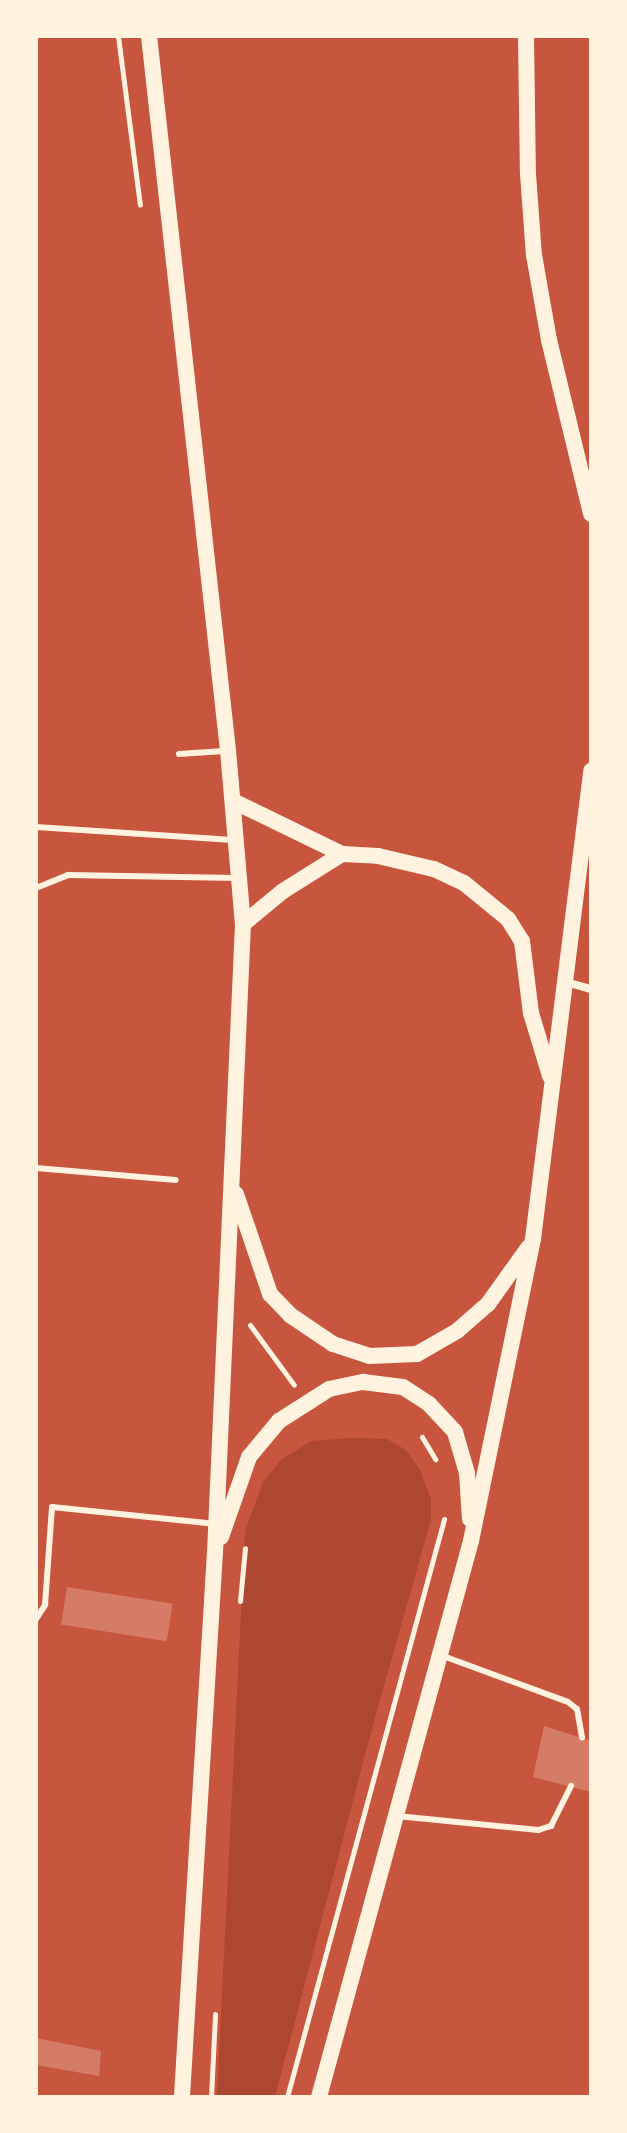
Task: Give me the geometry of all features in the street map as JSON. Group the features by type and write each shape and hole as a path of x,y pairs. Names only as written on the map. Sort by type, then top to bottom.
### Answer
{"main road":[{"path":"149,36 228,750 243,924 215,1552 182,2097"},
{"path":"526,36 528,174 534,255 549,340 591,514"},
{"path":"319,2097 471,1541 533,1239 591,771"},
{"path":"233,801 342,854 378,856 434,869 464,883 508,919 522,941 531,1013 552,1081"},
{"path":"243,924 283,891 342,854"},
{"path":"233,1185 270,1294 290,1315 333,1344 370,1356 417,1354 457,1331 494,1298 533,1239"},
{"path":"215,1552 249,1457 279,1421 329,1389 363,1382 403,1387 429,1404 455,1432 467,1473 471,1541"}],"street":[{"path":"566,982 591,989"}],"lane":[{"path":"179,754 228,750"},
{"path":"36,827 237,840"},
{"path":"36,888 68,875 240,878"},
{"path":"36,1168 175,1180"},
{"path":"36,1619 45,1605 52,1507 216,1524"},
{"path":"439,1655 568,1702 577,1709 582,1738"},
{"path":"394,1816 538,1830 551,1826 571,1786"}],"path":[{"path":"118,36 140,209"},
{"path":"227,1309 240,1310 307,1403"},
{"path":"416,1426 437,1462"},
{"path":"287,2097 444,1516"},
{"path":"239,1611 247,1533"},
{"path":"211,2097 216,2003"}],"shaded area":[{"path":"387,1439 406,1450 420,1470 431,1499 431,1520 374,1721 275,2097 217,2097 245,1531 263,1482 282,1459 311,1441"}],"building":[{"path":"67,1587 173,1604 167,1641 61,1625"},
{"path":"544,1726 591,1741 591,1792 533,1777"},
{"path":"36,2038 101,2051 99,2076 36,2065"}]}
